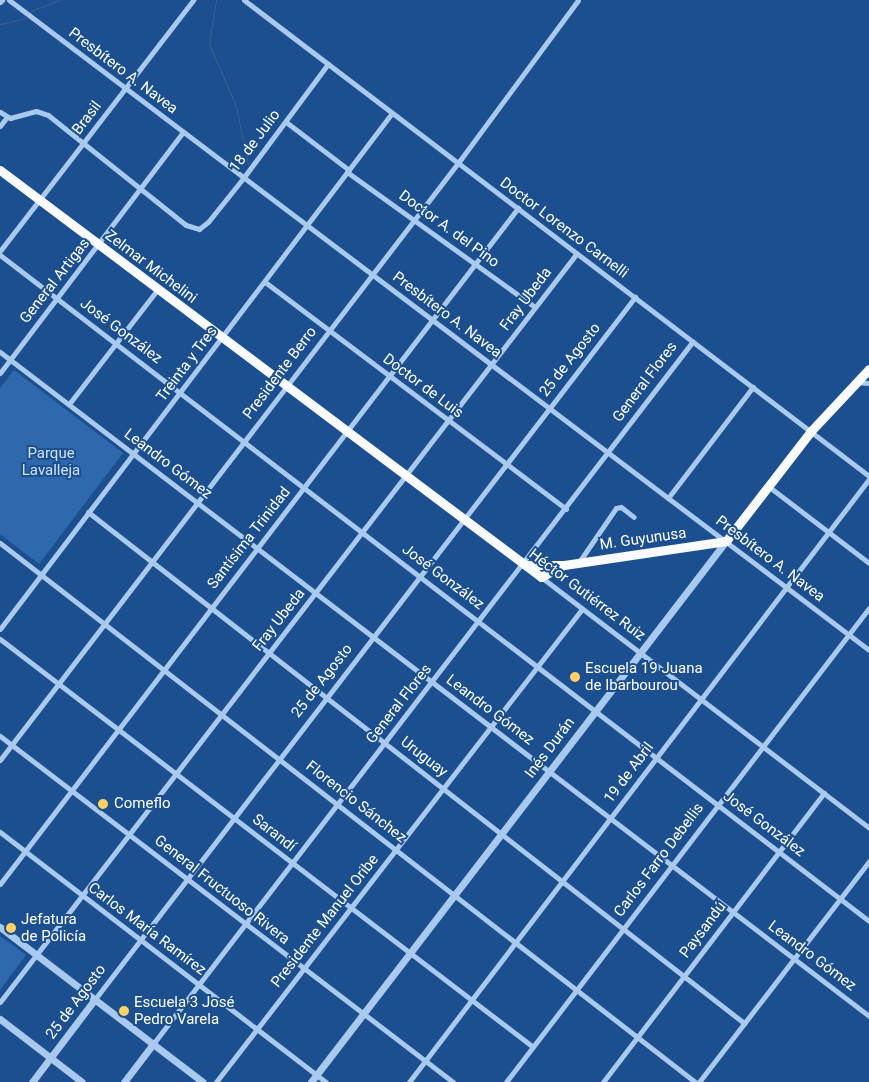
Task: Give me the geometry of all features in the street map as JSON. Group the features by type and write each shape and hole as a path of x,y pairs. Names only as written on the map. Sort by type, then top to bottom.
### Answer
{"highway":[{"name":"Zelmar Michelini","path":"0,170 286,386"},
{"name":"Inés Durán","path":"726,540 811,431 869,369"},
{"name":"Héctor Gutiérrez Ruiz","path":"286,386 541,577"},
{"name":"M. Guyunusa","path":"524,564 546,567 564,565 726,540"},
{"name":"M. Guyunusa","path":"541,577 564,565"},
{"path":"541,577 546,567"}],"street":[{"name":"Presbítero A. Navea","path":"9,0 491,365 726,540 869,650"},
{"name":"Brasil","path":"0,251 193,0"},
{"name":"Doctor Lorenzo Carnelli","path":"244,0 869,477"},
{"name":"Presidente Berro","path":"0,760 196,502 458,163 578,0"},
{"name":"18 de Julio","path":"140,189 186,225 199,229 208,222 244,178 328,64"},
{"path":"0,112 7,117 44,113 140,189"},
{"name":"Treinta y Tres","path":"0,629 392,113"},
{"path":"0,126 7,117"},
{"name":"Doctor A. del Pino","path":"286,122 348,171 535,307"},
{"name":"General Artigas","path":"0,373 183,132"},
{"name":"Santísima Trinidad","path":"0,884 518,208"},
{"name":"Fray Ubeda","path":"0,1002 364,532 577,253"},
{"name":"José González","path":"0,255 539,666 869,921"},
{"name":"Doctor de Luis","path":"265,282 566,509"},
{"path":"69,404 158,289"},
{"name":"25 de Agosto","path":"32,1082 635,297"},
{"name":"General Flores","path":"124,1082 524,564 693,341"},
{"name":"Leandro Gómez","path":"0,352 492,726 869,1016"},
{"path":"855,382 869,383"},
{"path":"668,498 753,387"},
{"name":"19 de Abril","path":"409,1082 869,477"},
{"path":"768,486 869,563"},
{"path":"578,562 616,508 621,507 634,516"},
{"name":"Uruguay","path":"88,512 744,1023"},
{"name":"Inés Durán","path":"311,1082 726,540"},
{"name":"Florencio Sánchez","path":"0,543 165,668 637,1037 700,1081"},
{"name":"Héctor Gutiérrez Ruiz","path":"541,577 869,828"},
{"name":"Carlos Farro Debellis","path":"506,1082 717,804 869,608"},
{"name":"Presidente Manuel Oribe","path":"216,1082 582,610"},
{"name":"Sarandí","path":"0,639 534,1047"},
{"name":"General Fructuoso Rivera","path":"0,736 453,1082"},
{"name":"Paysandú","path":"603,1082 824,793"},
{"name":"Carlos María Ramírez","path":"0,832 326,1082"},
{"path":"700,1081 869,861"},
{"path":"0,927 203,1082"},
{"path":"0,1019 82,1082"}],"green space":[{"name":"Parque Lavalleja","path":"14,370 123,453 39,564 0,534 0,388"},
{"path":"0,936 26,955 0,990"}],"waterway":[{"path":"31,11 59,0"},
{"path":"216,0 209,44 236,106 248,164"},
{"path":"0,24 25,18"}],"place":[{"name":"Escuela 19 Juana de Ibarbourou","path":"575,677"},
{"name":"Comeflo","path":"103,804"},
{"name":"Jefatura de Policía","path":"11,928"},
{"name":"Escuela 3 José Pedro Varela","path":"124,1011"}]}
